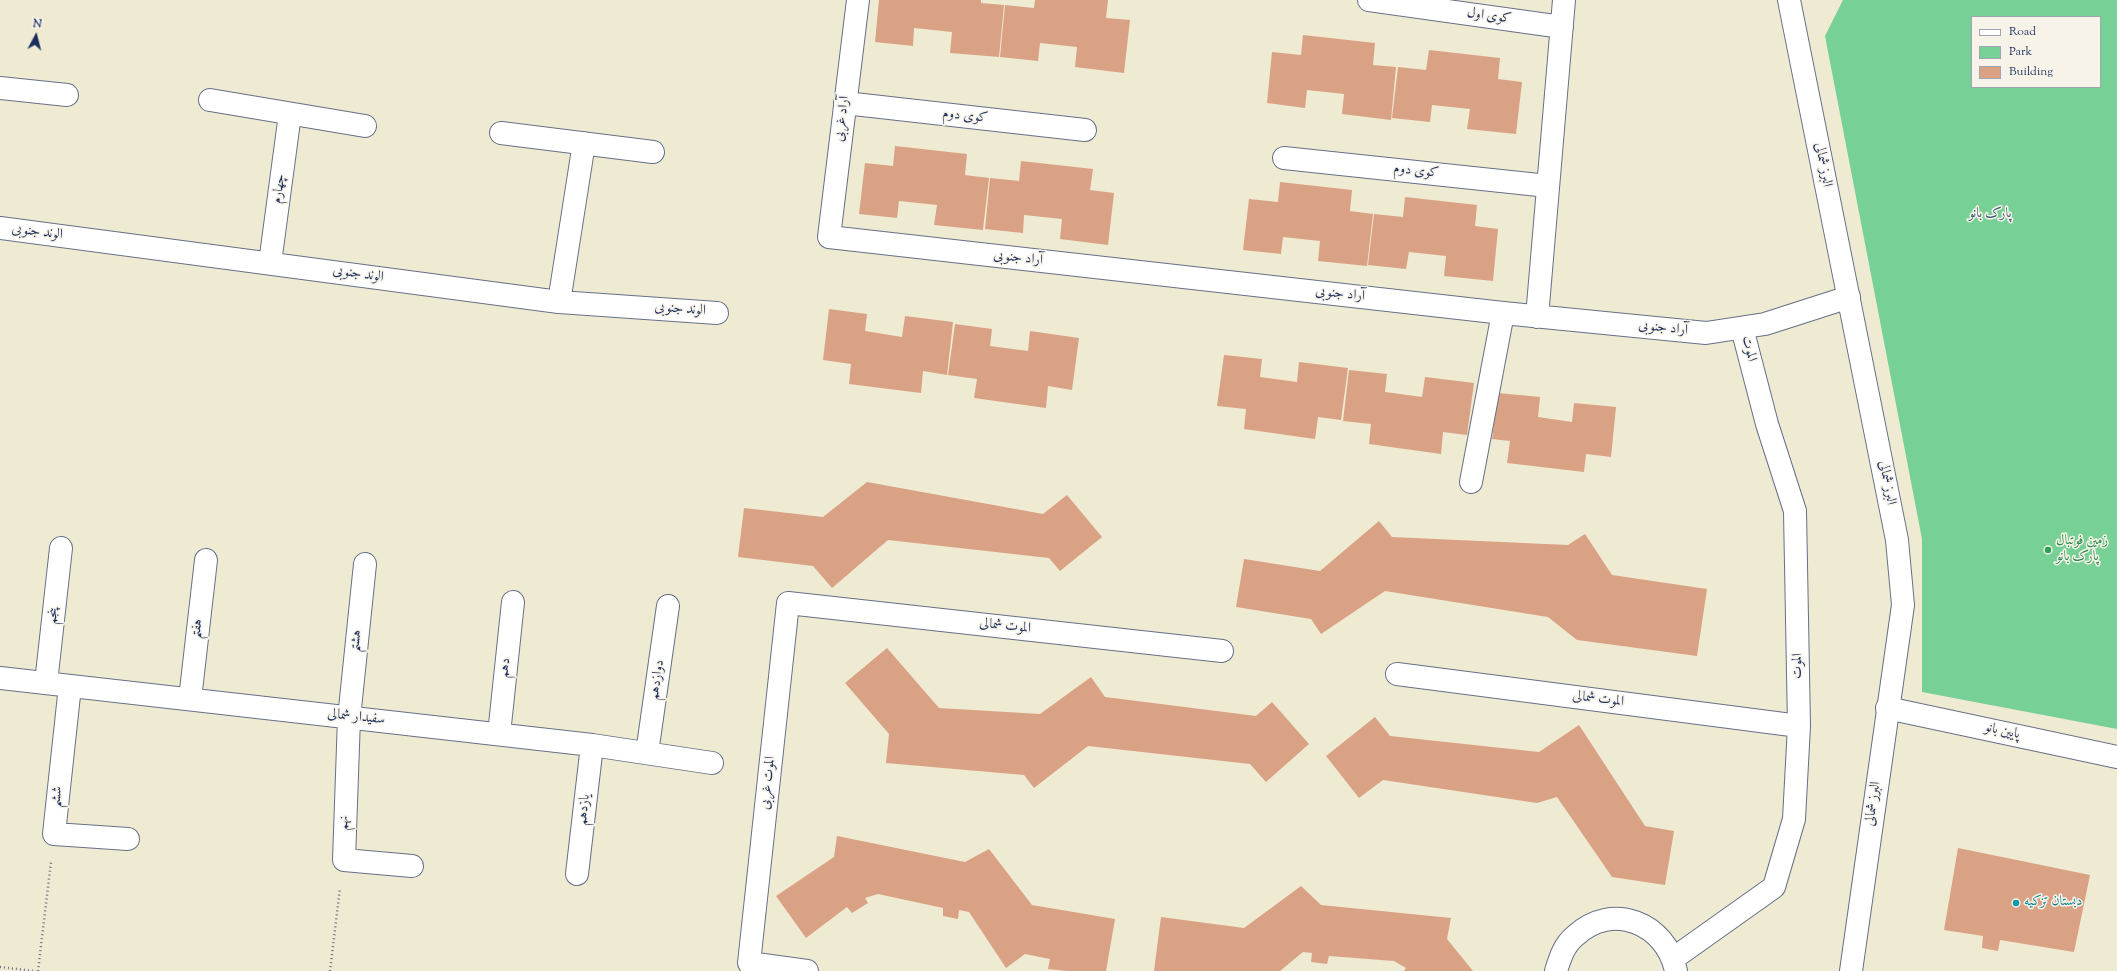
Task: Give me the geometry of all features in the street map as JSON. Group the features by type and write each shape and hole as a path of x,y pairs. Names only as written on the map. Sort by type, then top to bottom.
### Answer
{"street":[{"name":"آراد غربی","path":"829,237 858,0"},
{"name":"کوی اول","path":"1369,0 1562,26"},
{"path":"1537,317 1564,0"},
{"name":"البرز شمالی","path":"1789,0 1897,540 1903,605 1887,708 1851,971"},
{"path":"0,88 67,95"},
{"path":"210,100 365,126"},
{"name":"کوی دوم","path":"845,103 1085,130"},
{"name":"چهارم","path":"270,263 290,114"},
{"path":"501,133 653,152"},
{"path":"559,302 584,143"},
{"name":"کوی دوم","path":"1284,158 1548,186"},
{"name":"الوند جنوبی","path":"0,228 559,302 717,313"},
{"name":"آراد جنوبی","path":"829,237 1537,317 1706,333 1765,324 1849,297"},
{"path":"1471,482 1503,313"},
{"name":"الموت","path":"1675,964 1774,887 1794,819 1799,726 1795,511 1767,424 1742,328"},
{"name":"پنجم","path":"46,683 61,548"},
{"name":"هفتم","path":"190,699 206,560"},
{"name":"هشتم","path":"349,718 365,564"},
{"name":"دهم","path":"499,734 513,602"},
{"name":"الموت شمالی","path":"788,603 1222,652"},
{"name":"الموت غربی","path":"788,603 749,963 807,971"},
{"name":"دوازدهم","path":"647,753 668,606"},
{"name":"الموت شمالی","path":"1397,674 1799,726"},
{"name":"سفیدار شمالی","path":"0,678 592,745 712,763"},
{"name":"ششم","path":"54,834 70,686"},
{"name":"پایین بانو","path":"1887,708 2117,757"},
{"name":"نهم","path":"344,860 349,718"},
{"name":"یازدهم","path":"577,874 592,745"},
{"path":"54,834 128,839"},
{"path":"344,860 412,866"},
{"path":"1556,971 1562,952 1574,936 1591,924 1610,919 1630,920 1649,928 1664,941 1675,964"}],"path":[{"path":"38,971 54,834"},
{"path":"330,971 344,860"},
{"path":"0,967 34,971"}],"green space":[{"name":"پارک بانو","path":"1843,0 2117,0 2117,729 1922,692 1922,539 1825,36"}],"building":[{"path":"879,0 981,0 981,3 1004,5 999,57 950,53 952,32 914,28 913,46 875,42"},
{"path":"1035,0 1108,0 1106,18 1130,20 1124,73 1075,67 1077,47 1040,43 1038,61 1000,57 1005,5 1034,8"},
{"path":"1303,35 1375,43 1373,65 1396,67 1391,120 1342,114 1344,94 1307,90 1305,108 1267,103 1272,52 1301,55"},
{"path":"1429,50 1500,58 1498,79 1522,82 1516,134 1467,129 1470,109 1432,105 1430,122 1392,118 1398,67 1426,70"},
{"path":"895,146 967,154 965,175 989,178 983,230 934,225 937,205 899,201 897,218 859,214 865,163 893,166"},
{"path":"1021,161 1093,169 1090,190 1114,193 1108,245 1060,239 1062,219 1024,215 1023,233 985,229 990,178 1019,181"},
{"path":"1280,182 1352,190 1350,211 1373,214 1367,266 1318,261 1320,241 1283,237 1281,254 1243,250 1249,199 1278,202"},
{"path":"1405,197 1477,205 1475,226 1498,229 1493,281 1444,276 1446,256 1409,252 1406,269 1368,265 1374,214 1403,217"},
{"path":"829,309 867,314 865,331 902,337 905,316 953,322 947,375 923,371 921,393 849,384 851,364 823,360"},
{"path":"955,324 992,329 990,346 1028,351 1030,331 1079,338 1072,390 1048,386 1046,408 974,398 977,379 948,375"},
{"path":"1224,355 1262,359 1260,377 1297,382 1299,362 1348,368 1341,420 1318,417 1315,439 1244,429 1246,409 1217,406"},
{"path":"1349,370 1387,374 1385,392 1422,397 1425,377 1474,383 1467,435 1443,432 1441,454 1369,444 1371,424 1343,421"},
{"path":"1498,393 1540,397 1538,417 1572,422 1574,403 1616,407 1611,457 1586,454 1584,472 1507,463 1510,441 1492,439"},
{"path":"867,482 1043,514 1067,495 1102,537 1060,571 1049,558 888,540 832,588 813,566 738,557 744,508 823,517"},
{"path":"1379,521 1392,537 1568,545 1585,534 1612,575 1707,589 1697,656 1577,640 1548,617 1385,591 1321,634 1311,619 1236,607 1244,559 1320,571"},
{"path":"887,648 939,708 1040,714 1091,677 1105,697 1256,716 1272,702 1309,744 1266,782 1250,764 1088,746 1034,788 1024,775 886,763 889,734 845,683"},
{"path":"1375,717 1390,736 1539,752 1579,725 1645,826 1674,831 1665,885 1612,877 1557,797 1537,803 1383,780 1359,798 1326,756"},
{"path":"837,836 965,862 989,849 1032,905 1115,919 1106,971 1067,971 1048,969 1050,959 1025,954 1006,968 969,912 959,910 958,919 943,916 943,908 878,894 865,898 868,903 852,913 847,907 806,938 776,896 834,857"},
{"name":"دبستان تزکیه","path":"1958,848 2090,875 2074,952 2000,940 1998,951 1982,948 1983,936 1944,930"},
{"path":"1301,886 1321,905 1451,918 1447,939 1473,971 1404,971 1406,968 1394,961 1329,956 1327,964 1311,962 1312,953 1303,952 1280,971 1154,971 1161,917 1244,928"}],"place":[{"name":"زمین فوتبال پارک بانو","path":"2048,550"},
{"name":"دبستان تزکیه","path":"2016,903"}]}
